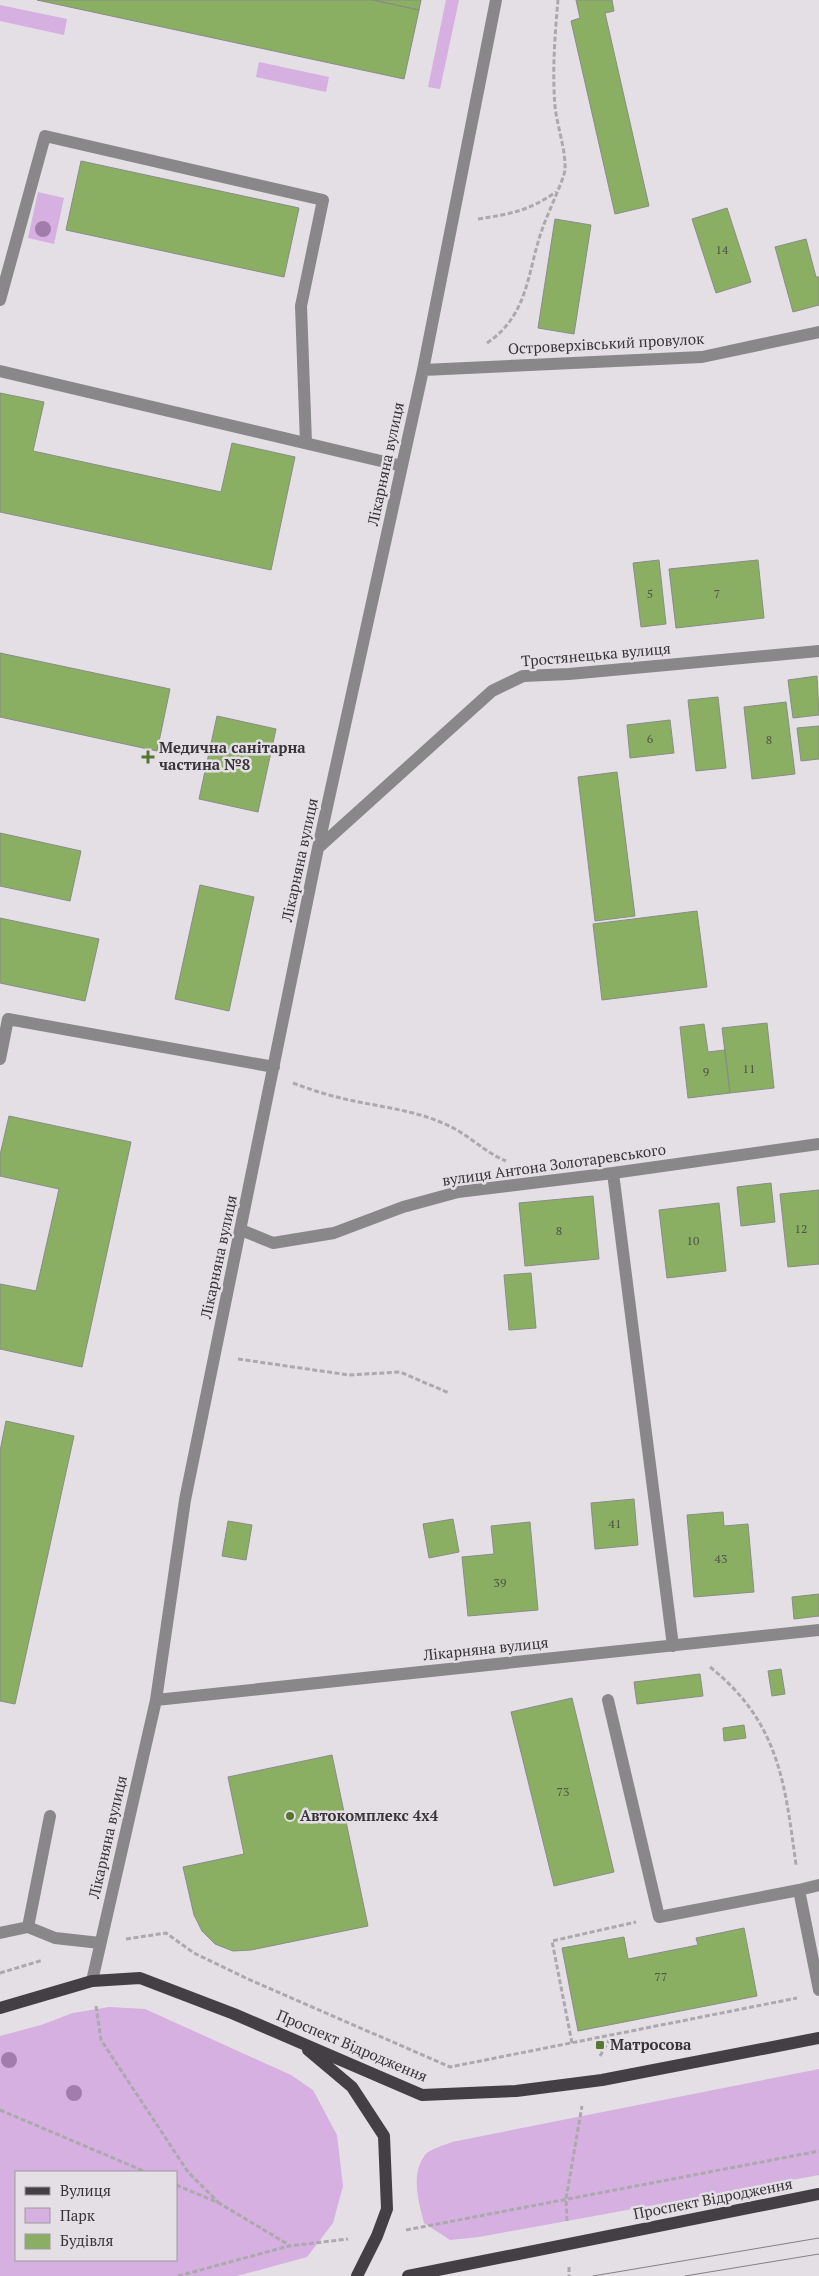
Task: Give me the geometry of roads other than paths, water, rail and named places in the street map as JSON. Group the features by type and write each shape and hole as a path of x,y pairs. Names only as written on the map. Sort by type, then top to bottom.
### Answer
{"main road":[{"name":"Проспект Відродження","path":"0,2008 92,1981 140,1978 296,2040 422,2095 516,2091 586,2082 819,2038"},
{"path":"296,2040 352,2087 384,2136 387,2209 377,2236 357,2276"},
{"name":"Проспект Відродження","path":"408,2276 819,2194"}],"street":[{"name":"Лікарняна вулиця","path":"92,1981 156,1700 185,1500 318,848 423,370 496,0"},
{"path":"0,300 45,136 323,200 301,306 306,442"},
{"name":"Островерхівський провулок","path":"423,370 702,357 819,332"},
{"path":"0,371 402,466"},
{"name":"Тростянецька вулиця","path":"318,848 492,691 523,676 569,674 819,651"},
{"path":"0,1059 4,1018 273,1072"},
{"name":"вулиця Антона Золотаревського","path":"241,1230 273,1242 325,1235 403,1208 458,1192 613,1173 819,1144"},
{"path":"613,1173 673,1646"},
{"name":"Лікарняна вулиця","path":"156,1700 819,1630"},
{"path":"608,1700 659,1917 819,1885"},
{"path":"28,1926 50,1816"},
{"path":"799,1890 819,1990"},
{"path":"0,1933 28,1926 55,1938 100,1943"}],"tram line":[{"path":"593,2276 819,2238"},
{"path":"685,2276 819,2254"}],"place":[{"name":"Медична санітарна частина №8","path":"148,757"},
{"name":"Автокомплекс 4x4","path":"290,1816"},
{"name":"Матросова","path":"600,2045"}]}
